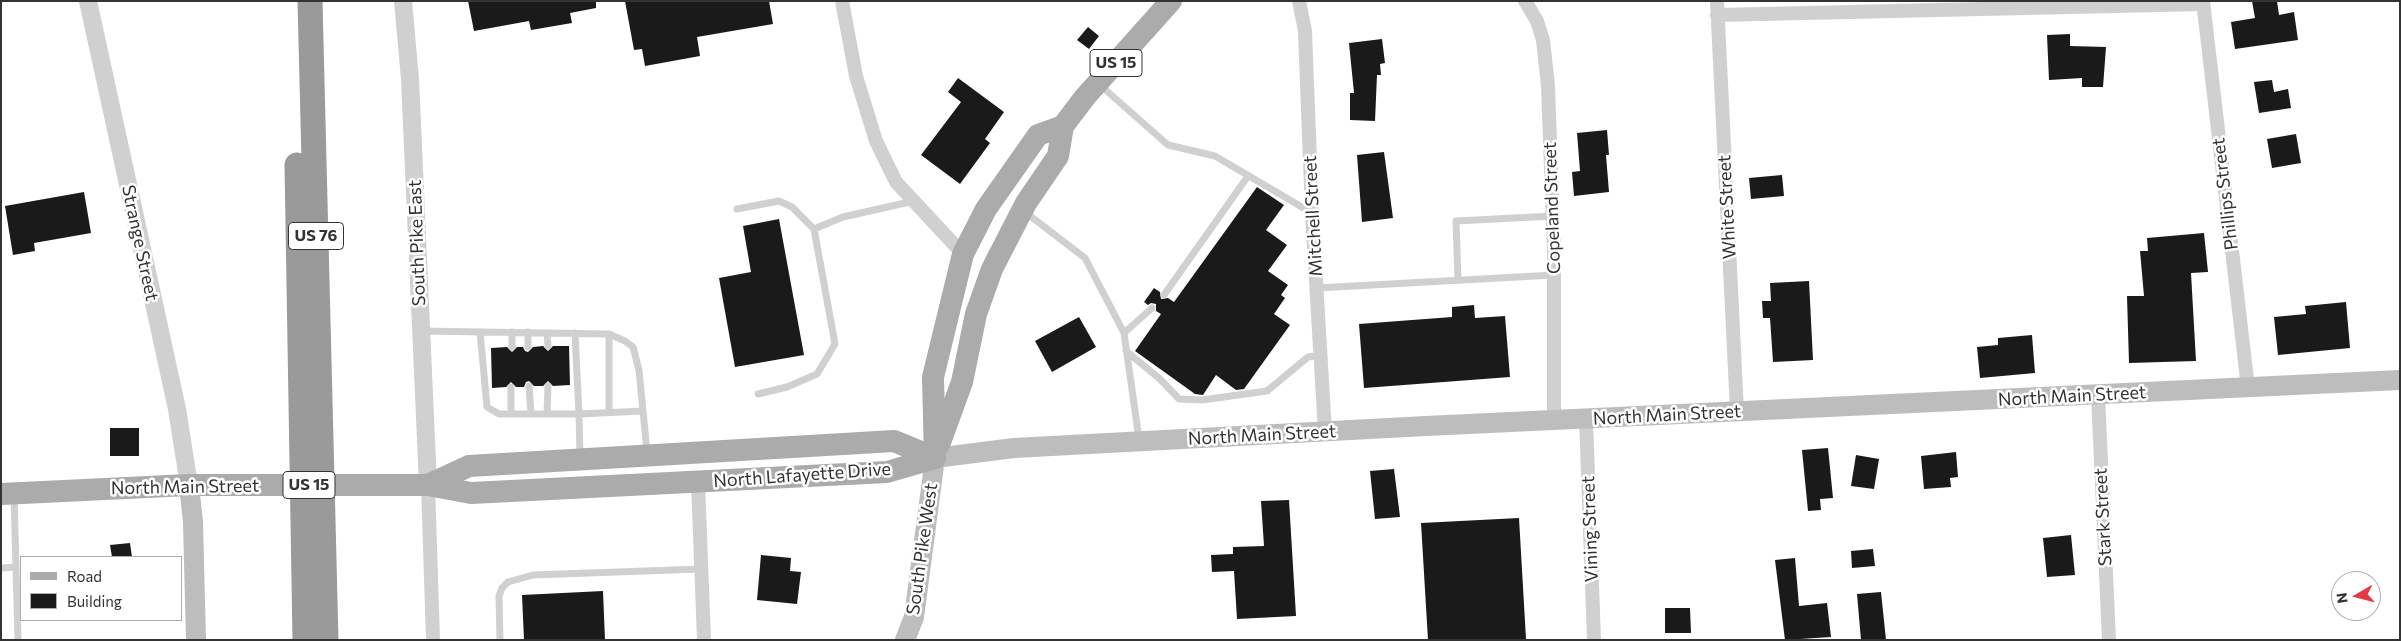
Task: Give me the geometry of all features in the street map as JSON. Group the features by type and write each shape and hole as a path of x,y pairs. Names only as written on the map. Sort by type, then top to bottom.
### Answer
{"highway":[{"name":"US 76","path":"293,1 304,74"},
{"name":"US 76","path":"305,640 314,562 304,74 310,1"},
{"name":"US 76","path":"314,562 326,640"}],"main road":[{"name":"US 15","path":"1063,126 1170,1"},
{"path":"1063,126 1058,156 1022,210 992,269 976,314 962,382 935,458 933,378 962,254 986,209 1038,135 1063,126"},
{"name":"North Main Street","path":"935,458 1014,448 1554,420 2400,380"},
{"path":"428,485 470,466 894,441 935,458"},
{"name":"North Lafayette Drive","path":"428,485 471,493 887,472 935,458"},
{"name":"South Pike West","path":"905,640 914,617 935,458"},
{"name":"North Main Street","path":"8,494 189,485 428,485"},
{"path":"189,485 193,522 196,640"}],"street":[{"name":"Strange Street","path":"88,1 177,409 189,485"},
{"name":"South Pike East","path":"403,1 410,79 428,485"},
{"path":"842,1 856,76 876,141 896,182 962,254"},
{"name":"Mitchell Street","path":"1299,1 1305,31 1312,213 1325,432"},
{"name":"Copeland Street","path":"1525,1 1537,20 1543,40 1548,86 1553,216 1554,420"},
{"path":"1717,8 2203,3"},
{"name":"Phillips Street","path":"2203,3 2248,388"},
{"name":"White Street","path":"1717,8 1737,412"},
{"name":"Stark Street","path":"2098,395 2109,640"},
{"name":"Vining Street","path":"1586,419 1594,640"},
{"path":"698,482 704,640"},
{"path":"428,485 433,640"}],"lane":[{"path":"1098,83 1168,144 1215,156 1312,213"},
{"path":"1164,295 1248,176"},
{"path":"737,209 779,201 792,207 814,229 835,344 818,374 787,386 758,394"},
{"path":"814,229 843,217 914,201"},
{"path":"1022,210 1085,258 1124,333 1139,442"},
{"path":"1458,280 1456,221 1553,216"},
{"path":"1317,288 1554,275"},
{"path":"1124,333 1152,308"},
{"path":"421,331 609,334 633,347 639,370 647,455"},
{"path":"480,332 487,407 499,414 579,414 643,411"},
{"path":"512,332 512,347"},
{"path":"528,332 528,347"},
{"path":"548,333 548,346"},
{"path":"575,333 580,460"},
{"path":"609,334 609,412"},
{"path":"1126,351 1160,379 1179,399 1202,400 1267,391 1308,357 1321,355"},
{"path":"529,386 531,414"},
{"path":"547,414 548,386"},
{"path":"511,387 511,414"},
{"path":"8,494 16,567 18,640"},
{"path":"1,568 16,567"},
{"path":"500,640 499,596 502,588 508,582 533,574 701,569"}],"building":[{"path":"468,1 596,1 596,8 570,13 572,23 531,30 529,21 474,31"},
{"path":"625,1 769,1 773,24 697,37 700,56 645,66 642,49 634,50"},
{"path":"2252,1 2277,1 2279,15 2294,12 2298,40 2235,49 2231,22 2255,18"},
{"path":"1088,27 1099,36 1089,49 1077,40"},
{"path":"2070,34 2070,46 2106,47 2103,87 2082,87 2082,78 2049,80 2047,35"},
{"path":"1382,39 1385,63 1380,64 1381,75 1377,75 1375,121 1350,120 1350,93 1354,93 1349,43"},
{"path":"958,78 1004,112 985,139 990,143 960,184 921,155 961,102 948,92"},
{"path":"2272,80 2274,92 2288,89 2291,108 2259,113 2254,82"},
{"path":"1607,130 1609,155 1606,155 1609,192 1574,196 1572,172 1580,171 1577,133"},
{"path":"2296,134 2301,163 2272,168 2267,139"},
{"path":"1384,152 1393,218 1362,222 1357,155"},
{"path":"1782,175 1784,196 1751,199 1749,178"},
{"path":"1257,187 1284,205 1266,230 1287,245 1268,271 1288,285 1281,295 1285,298 1274,314 1290,325 1244,389 1236,390 1216,375 1203,395 1195,394 1135,351 1161,314 1156,311 1156,304 1151,303 1148,305 1144,302 1154,288 1160,292 1161,299 1168,298 1174,302"},
{"path":"84,192 91,233 34,243 35,251 13,255 5,206"},
{"path":"779,219 804,355 735,367 719,278 751,272 743,226"},
{"path":"2204,233 2208,272 2191,273 2196,361 2129,363 2127,296 2144,296 2140,251 2148,251 2147,238"},
{"path":"1809,281 1813,360 1773,362 1770,318 1763,318 1762,301 1771,301 1770,283"},
{"path":"2346,302 2350,348 2278,355 2274,317 2306,314 2305,306"},
{"path":"1474,305 1475,318 1505,316 1510,377 1364,388 1359,324 1452,317 1452,307"},
{"path":"1079,317 1096,347 1052,372 1035,341"},
{"path":"2032,335 2035,373 1980,378 1977,347 1998,345 1998,338"},
{"path":"543,346 548,351 553,346 569,346 570,385 553,386 548,381 543,386 534,386 529,381 526,382 524,387 516,387 511,382 506,387 492,388 491,348 507,347 512,352 517,347 523,347 528,352 533,347"},
{"path":"110,428 139,428 139,456 110,456"},
{"path":"1828,448 1833,498 1820,499 1821,510 1808,511 1802,450"},
{"path":"1956,452 1958,477 1950,478 1951,487 1924,489 1921,456"},
{"path":"1856,455 1879,459 1874,489 1851,486"},
{"path":"1394,469 1400,517 1375,519 1370,471"},
{"path":"1289,500 1296,616 1237,619 1234,571 1212,572 1211,555 1233,554 1233,547 1264,546 1261,501"},
{"path":"1519,518 1526,639 1428,640 1421,523"},
{"path":"2071,535 2075,575 2047,577 2043,538"},
{"path":"130,543 132,556 112,556 110,545"},
{"path":"1873,549 1875,566 1852,568 1851,551"},
{"path":"761,555 791,558 790,571 801,572 797,604 757,600"},
{"path":"1795,558 1799,606 1827,603 1831,637 1785,640 1775,560"},
{"path":"603,591 605,640 524,640 522,595"},
{"path":"1881,592 1886,640 1861,640 1857,594"},
{"path":"1665,608 1690,608 1691,633 1665,633"}]}
